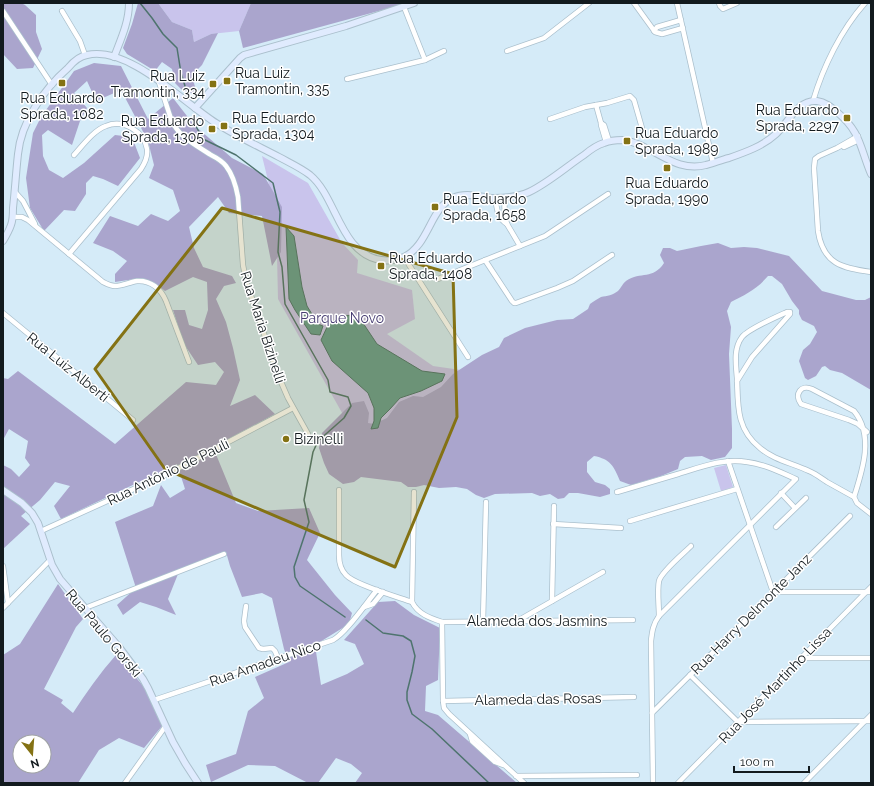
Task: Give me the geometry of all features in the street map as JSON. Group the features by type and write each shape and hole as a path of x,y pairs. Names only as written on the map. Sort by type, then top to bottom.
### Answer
{"main road":[{"path":"114,57 126,26 129,3"},
{"path":"195,108 244,55 346,26 414,3"},
{"path":"3,241 10,227 12,217 18,154 22,135 30,117 42,97 70,66 81,57 90,54 102,54 114,57 138,67 158,79 217,124 299,168 313,178 322,190 346,234 354,245 365,254 376,259 392,260 404,257 417,247 440,210 448,201 456,197 465,195 505,198 519,195 534,189 590,150 607,142 622,140 645,148 670,161 683,165 695,167 706,165 743,153 766,141 779,131 806,102 813,101 824,103 837,111 850,124 858,138 871,174"},
{"name":"Rua Paulo Gorski","path":"3,490 27,507 35,518 41,531 50,560 63,584 136,669 154,700 172,742 198,783"}],"street":[{"path":"507,51 544,38 589,3"},
{"path":"634,3 654,31 662,34 683,28"},
{"path":"677,3 713,163"},
{"path":"719,3 723,9 726,9 736,3"},
{"path":"813,101 827,64 832,60 835,54 835,48 849,23 865,3"},
{"path":"404,7 424,60"},
{"path":"3,11 52,85"},
{"path":"62,11 80,41 86,55"},
{"path":"654,31 657,26 681,20"},
{"path":"346,79 424,60 444,52"},
{"name":"Rua Maria Bizinelli","path":"158,79 173,125 183,137 222,162 231,173 238,197 243,265 246,281 278,375 308,434"},
{"path":"550,119 585,107 607,103 630,96 634,100 642,128"},
{"path":"596,105 607,142"},
{"path":"69,254 141,169 147,157 147,149 141,136 136,130 128,126 114,124 107,125 96,132 74,155"},
{"path":"858,138 815,159 814,163 819,238 825,252 839,265 847,268 871,272"},
{"path":"15,192 23,201 36,226"},
{"path":"438,279 550,233 608,194"},
{"path":"495,198 498,215 507,224"},
{"path":"505,198 504,211 507,224 520,246"},
{"path":"12,217 22,217 28,220 103,282 109,285 115,286 142,281 153,285 158,289 166,301 189,362"},
{"path":"485,260 512,301 516,303 558,288 612,255"},
{"path":"404,257 468,357"},
{"path":"737,381 752,357 790,314 790,312 762,324 741,338 736,350 736,356 737,381 738,404 742,422 748,435 758,447 771,456 811,472 854,497 857,503 871,514"},
{"name":"Rua Luiz Alberti","path":"3,313 133,420"},
{"path":"854,497 868,454 869,441 867,432 862,420 859,415 848,408 809,387 801,389 798,392 798,400 801,404 849,420 858,424 867,432"},
{"name":"Rua Antônio de Pauli","path":"41,531 175,470 294,408"},
{"path":"728,461 773,592 871,592"},
{"path":"617,492 705,466 728,461 757,464 796,479 659,616 655,624 652,634 653,783"},
{"path":"630,521 737,489"},
{"path":"339,490 339,555 340,566 345,575 349,579 358,583 412,602 420,612 442,622 444,708 469,732 472,741 495,762 506,766 524,783"},
{"path":"412,602 414,492"},
{"path":"781,493 795,508"},
{"path":"776,527 806,498"},
{"path":"483,621 486,502"},
{"path":"552,602 554,506"},
{"name":"Rua Harry Delmonte Janz","path":"652,713 850,516"},
{"path":"553,524 621,528"},
{"path":"659,616 660,579 691,546"},
{"path":"85,608 224,554"},
{"path":"3,608 50,560"},
{"path":"3,566 8,603"},
{"path":"518,621 603,572"},
{"name":"Rua José Martinho Lissa","path":"678,783 871,587"},
{"name":"Rua Amadeu Nico","path":"154,700 336,638 345,630 376,590"},
{"name":"Rua Amadeu Nico","path":"364,607 373,604 383,592"},
{"path":"246,606 244,621 245,627 259,648 272,648 275,650 278,658"},
{"name":"Alameda dos Jasmins","path":"442,622 633,620"},
{"path":"802,658 871,658"},
{"path":"690,674 738,722 871,722"},
{"name":"Alameda das Rosas","path":"443,701 634,697"},
{"path":"804,783 871,715"},
{"path":"125,783 165,727"},
{"path":"516,776 637,775"}],"highlighted area":[{"path":"222,208 453,274 457,417 395,567 165,469 95,369"}],"green space":[{"path":"158,3 251,3 239,31 211,34 194,42 192,30 172,22"},
{"name":"Parque Novo","path":"262,156 308,183 342,243 358,260 357,273 412,290 415,319 387,334 433,366 475,372 380,437 350,427 278,299 276,213"},
{"path":"726,465 733,487 721,491 714,468"}],"shaded area":[{"path":"3,3 21,3 36,15 36,32 42,49 33,68 17,69 3,54"},
{"path":"138,3 158,3 172,22 192,30 194,42 211,34 218,33 202,65 192,75 197,95 182,90 175,83 172,69 162,62 155,71 127,54 123,48"},
{"path":"251,3 403,3 397,6 243,48 239,31"},
{"path":"94,63 121,66 148,119 173,98 194,125 232,158 263,174 282,207 281,252 272,266 262,216 229,213 218,197 189,227 194,248 203,267 232,276 236,283 224,286 216,299 226,322 240,380 230,406 255,395 275,414 213,447 236,503 258,511 309,508 320,533 307,560 335,595 352,613 349,624 315,645 321,685 347,674 364,664 355,644 344,640 378,602 395,601 414,615 440,628 438,680 426,686 425,711 438,715 517,783 355,783 362,773 351,764 336,758 318,783 308,783 275,766 248,765 211,782 206,765 236,754 248,711 264,698 255,677 289,662 284,649 272,598 262,593 242,597 226,552 180,569 168,599 176,615 140,602 123,615 117,605 136,588 115,522 153,506 161,485 170,498 185,489 177,464 61,519 54,506 70,486 55,482 40,500 21,516 30,524 3,549 3,465 11,469 19,477 30,465 25,458 28,441 9,429 3,440 3,378 8,379 18,371 115,444 186,382 216,385 224,372 215,362 198,365 184,344 173,310 185,310 189,325 202,329 208,310 207,282 193,277 165,291 155,283 142,278 115,282 115,274 127,261 113,251 93,243 110,216 138,226 151,214 168,221 180,211 173,190 149,178 154,165 148,141 121,90 96,101 87,81 74,93 87,108 80,121 72,145 48,130 42,135 43,156 49,170 63,178 84,163 115,135 132,137 140,158 118,186 93,176 86,183 86,194 75,211 64,210 44,231 30,208 26,178 33,133 41,117 74,71"},
{"path":"286,227 294,236 302,287 307,306 318,324 323,326 320,335 311,334 289,299"},
{"path":"718,243 731,248 757,248 789,256 822,291 856,300 865,300 871,297 871,390 842,373 830,370 825,366 822,367 816,376 808,380 805,378 799,361 803,350 810,344 817,332 814,326 802,320 799,310 782,284 772,276 768,276 755,288 731,302 727,311 731,327 729,354 732,448 725,457 711,460 702,456 685,457 680,461 678,469 631,485 620,481 616,471 608,461 594,456 587,462 587,472 595,482 605,485 610,489 610,494 600,497 569,493 564,498 558,499 550,494 540,496 532,493 495,494 484,498 467,489 456,487 439,488 424,485 408,487 401,482 361,477 354,482 343,484 329,474 319,448 322,433 352,403 364,401 369,413 368,423 374,424 387,418 399,402 413,396 423,397 441,387 453,374 482,355 499,347 504,338 525,328 557,320 573,319 588,309 590,304 601,297 618,291 626,281 631,278 656,272 664,263 660,255 663,248 670,248 677,251"},
{"path":"354,315 363,323 377,344 422,371 445,374 442,381 421,391 400,398 381,418 378,428 371,429 374,421 374,408 368,393 332,361 321,340 328,325 340,316"},
{"path":"58,584 83,619 76,627 44,689 63,700 61,703 73,713 93,683 116,655 146,689 162,726 144,748 119,738 99,750 78,783 3,783 3,655 20,644"}],"waterway":[{"path":"140,3 163,34 177,48 181,73 185,86"},
{"path":"193,121 203,139 236,155 273,183 280,212 278,252 282,267 285,304 328,380 330,392 348,397 351,406 344,418 318,441 313,452 304,500 309,522 294,567 295,577 300,586 345,617"},
{"path":"366,620 383,633 403,636 411,641 415,656 407,692 407,700 412,714 432,729 489,783"}],"place":[{"name":"Rua Luiz Tramontin, 335","path":"227,81"},
{"name":"Rua Eduardo Sprada, 1082","path":"62,83"},
{"name":"Rua Luiz Tramontin, 334","path":"213,84"},
{"name":"Rua Eduardo Sprada, 2297","path":"847,118"},
{"name":"Rua Eduardo Sprada, 1304","path":"224,126"},
{"name":"Rua Eduardo Sprada, 1305","path":"212,129"},
{"name":"Rua Eduardo Sprada, 1989","path":"627,141"},
{"name":"Rua Eduardo Sprada, 1990","path":"667,168"},
{"name":"Rua Eduardo Sprada, 1658","path":"435,207"},
{"name":"Rua Eduardo Sprada, 1408","path":"381,266"},
{"name":"Bizinelli","path":"286,439"}]}
